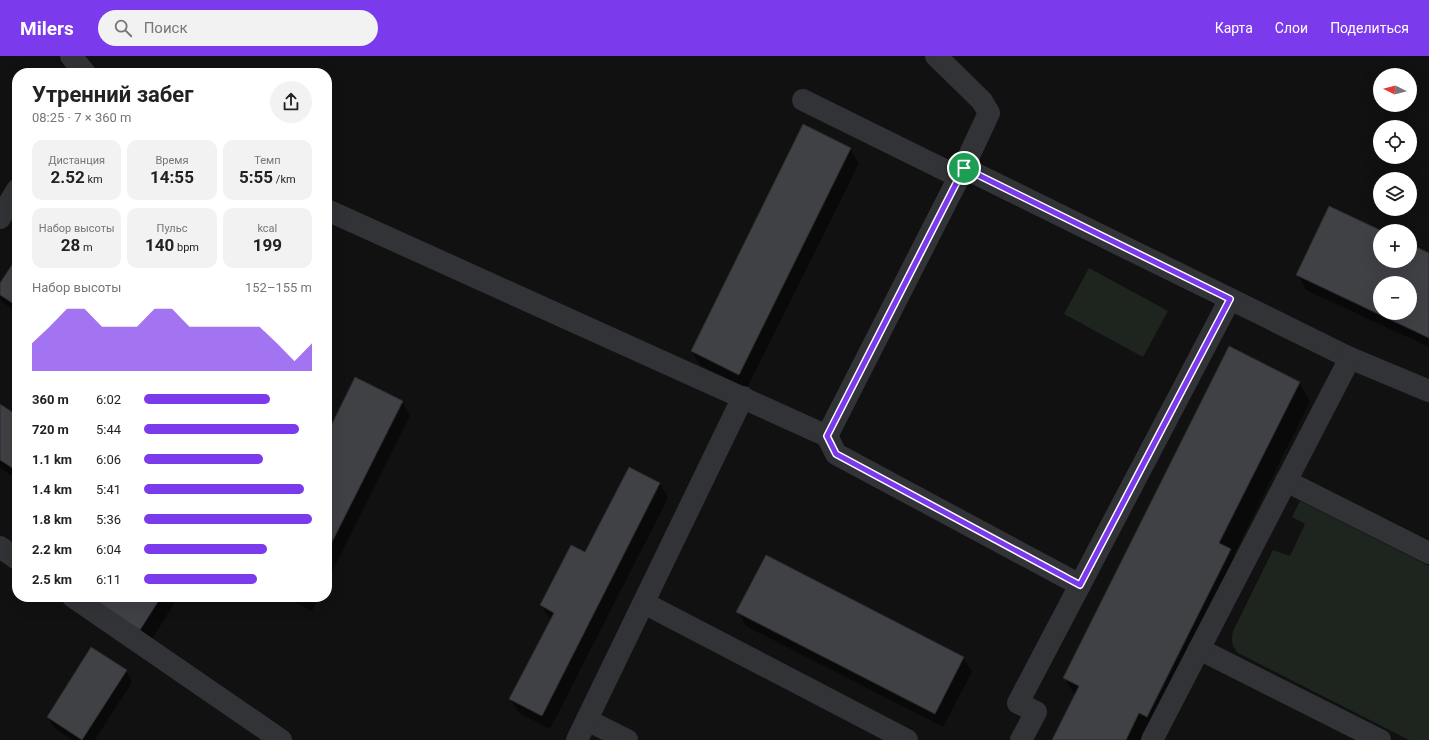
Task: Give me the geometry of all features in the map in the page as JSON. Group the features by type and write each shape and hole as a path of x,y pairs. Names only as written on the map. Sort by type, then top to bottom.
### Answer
{"street":[{"path":"71,56 81,68"},
{"path":"827,436 961,172 989,113 982,101 936,56"},
{"path":"803,100 961,172 1230,299 1350,358 1429,391"},
{"path":"0,218 12,198"},
{"path":"332,212 827,436 836,454 1080,585"},
{"path":"1021,740 1036,712 1018,703 1230,299"},
{"path":"1152,740 1350,358"},
{"path":"578,740 743,397"},
{"path":"1286,481 1429,553"},
{"path":"0,547 12,555"},
{"path":"80,602 282,740"},
{"path":"644,603 907,740"},
{"path":"1199,649 1380,740"},
{"path":"587,720 627,740"}],"shaded area":[{"path":"1089,268 1168,311 1143,357 1064,314"},
{"path":"1300,501 1429,566 1429,740 1409,740 1238,653 1234,648 1232,643 1233,631 1273,550 1290,556 1305,524 1292,517"}],"building":[{"path":"803,124 851,148 739,375 691,351"},
{"path":"1329,206 1373,227 1373,268 1417,268 1417,247 1429,253 1429,338 1391,320 1417,320 1417,276 1373,276 1373,311 1296,275"},
{"path":"12,265 12,303 0,295 0,283"},
{"path":"1229,346 1300,382 1219,543 1231,549 1147,717 1139,713 1126,740 1052,740 1079,686 1063,678"},
{"path":"355,377 403,401 332,542 332,424"},
{"path":"0,404 12,412 12,468 0,460"},
{"path":"629,467 660,483 542,716 509,699 554,613 540,605 571,545 585,552"},
{"path":"766,555 964,657 935,714 736,612"},
{"path":"99,602 158,602 140,630 98,603"},
{"path":"91,647 127,670 82,740 47,717"}],"route":[{"path":"964,168 1230,299 1080,585 836,454 827,436 964,168"}]}
